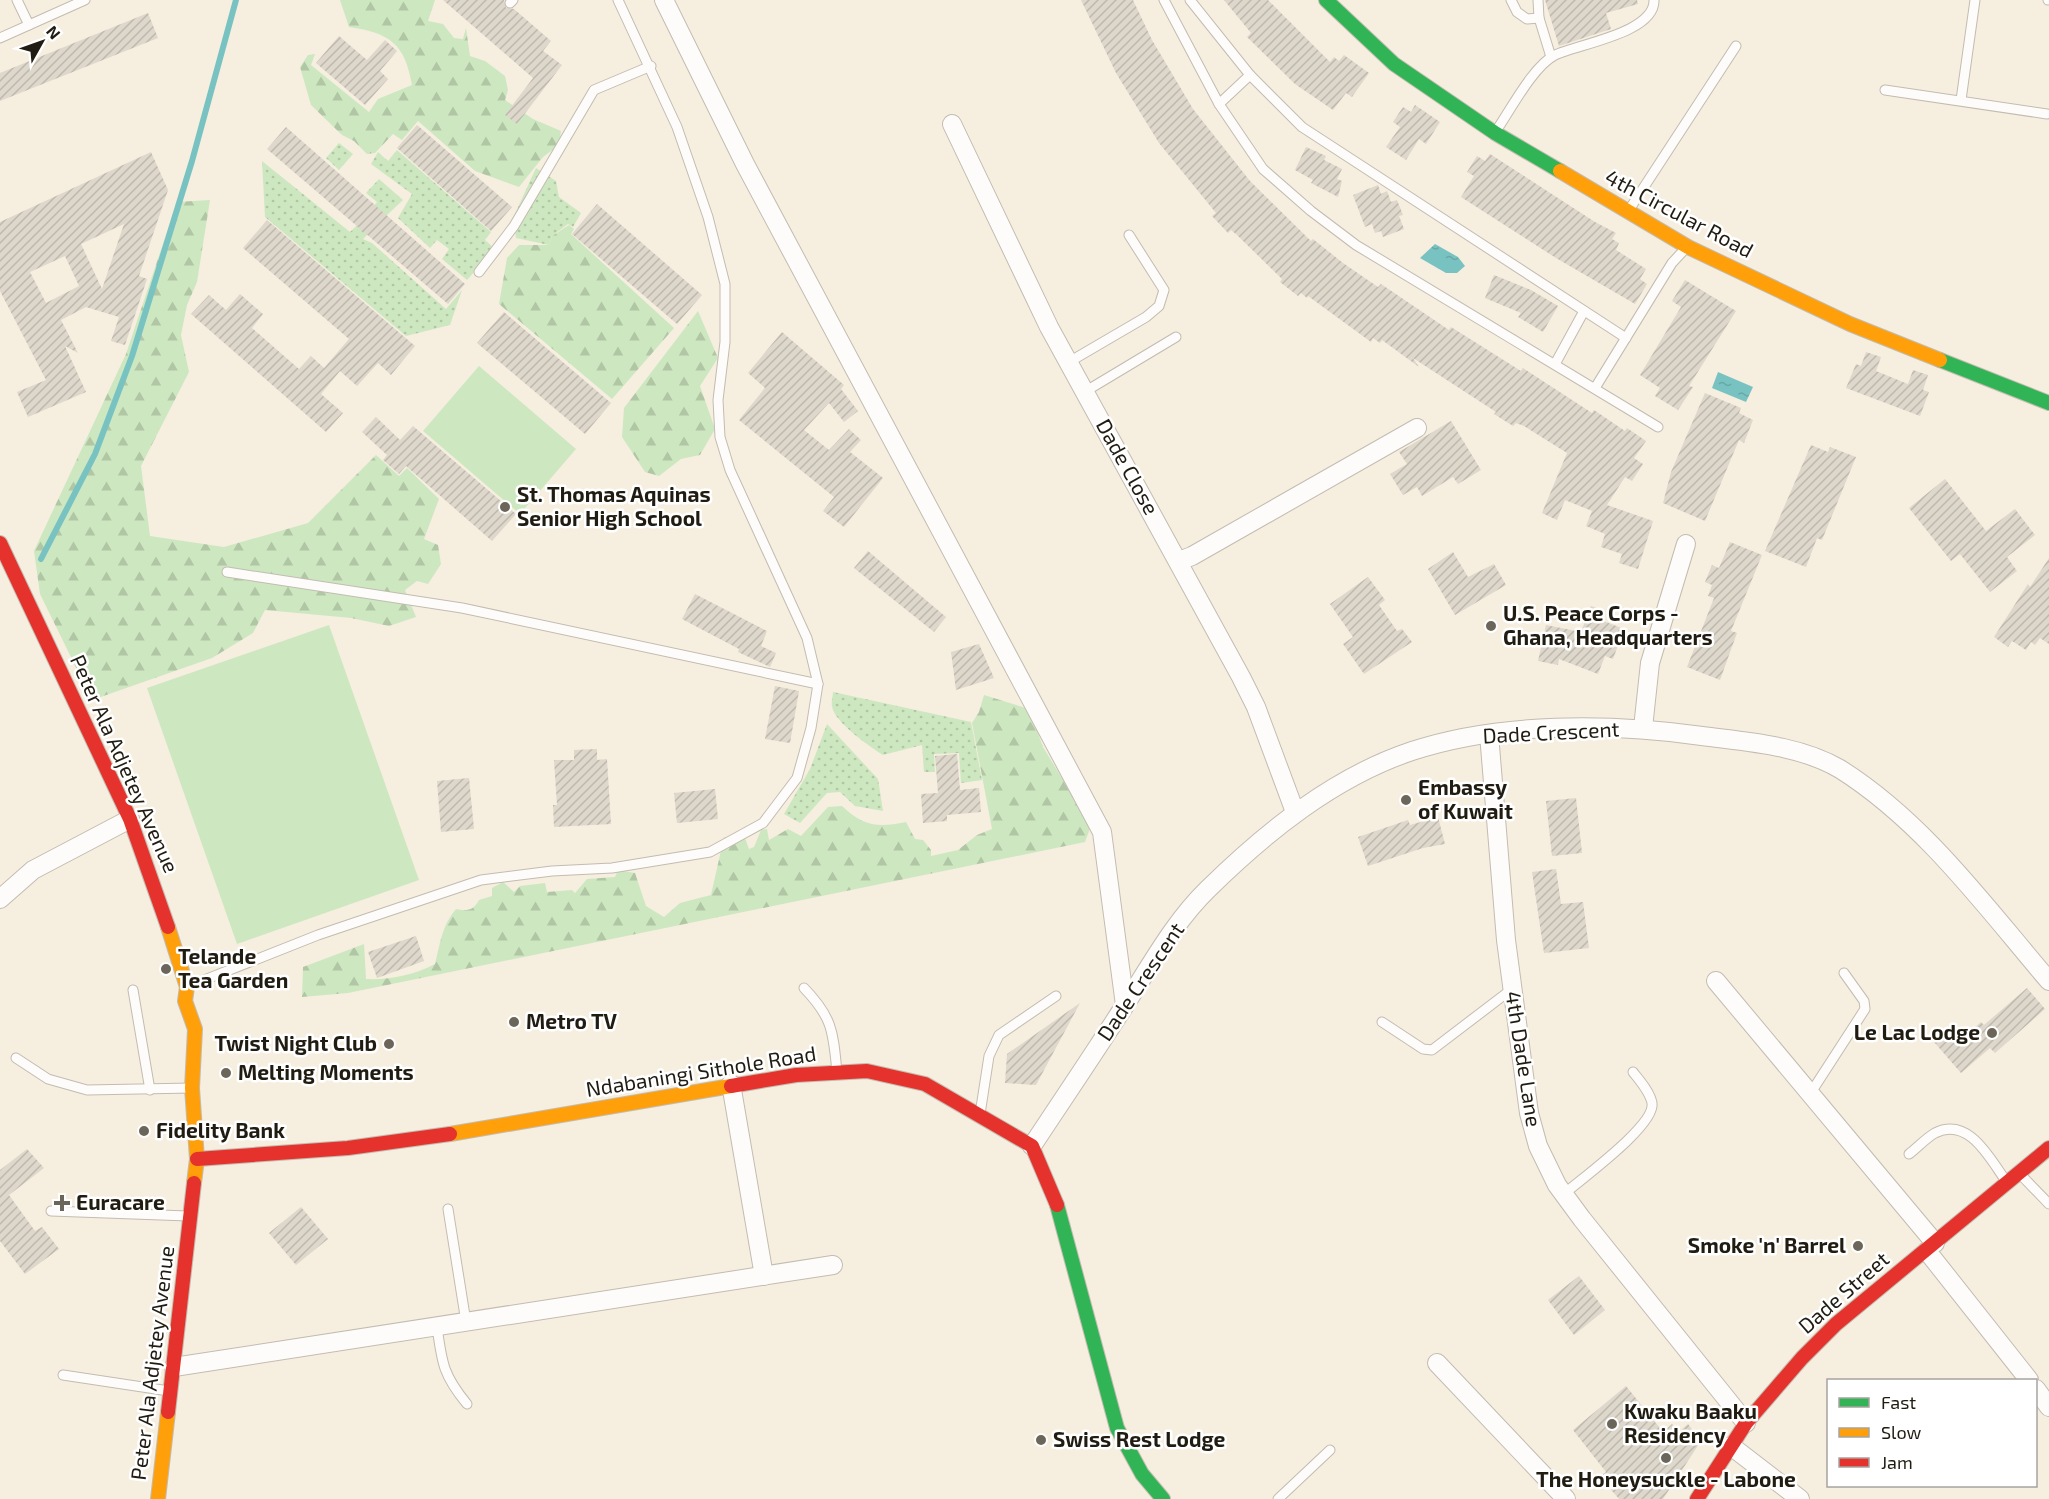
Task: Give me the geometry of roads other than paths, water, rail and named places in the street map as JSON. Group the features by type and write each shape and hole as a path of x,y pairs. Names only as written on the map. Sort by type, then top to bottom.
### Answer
{"street":[{"path":"664,0 745,164 1102,832 1125,1005"},
{"name":"4th Circular Road","path":"1326,0 1394,64 1495,133 1688,246 1850,324 2049,402"},
{"name":"Dade Close","path":"952,124 1049,327 1179,561 1256,707 1296,812"},
{"path":"1179,561 1192,556 1417,428"},
{"name":"Peter Ala Adjetey Avenue","path":"0,543 130,819 147,862 187,987 185,1001 195,1029 192,1088 197,1159 158,1499"},
{"path":"1643,728 1650,663 1686,544"},
{"name":"Dade Crescent","path":"1032,1146 1170,934 1206,890 1296,812 1359,774 1412,751 1489,734 1643,728 1779,746 1837,767 1898,811 1960,877 2049,981"},
{"name":"4th Dade Lane","path":"1489,734 1512,989 1529,1113 1538,1146 1564,1194 1746,1423"},
{"path":"0,899 33,870 130,819"},
{"path":"1716,981 1810,1094 1931,1247 2028,1379"},
{"name":"Ndabaningi Sithole Road","path":"197,1159 348,1148 506,1126 731,1084 796,1075 867,1071 925,1084 1032,1146"},
{"path":"731,1084 764,1276"},
{"path":"1032,1146 1055,1199 1117,1428 1142,1474 1163,1499"},
{"name":"Dade Street","path":"1697,1499 1746,1423 1782,1379 1836,1324 2049,1148"},
{"path":"174,1367 833,1265"},
{"path":"1437,1363 1566,1499"},
{"path":"2037,1390 2049,1407"},
{"path":"1731,1446 1800,1499"}],"lane":[{"path":"18,0 29,26"},
{"path":"0,38 85,0"},
{"path":"187,987 318,935 481,880 552,871 612,868 710,852 763,824 797,778 811,728 818,684 807,638 730,470 720,437 718,400 725,342 725,284 708,217 677,128 651,66 618,0"},
{"path":"1164,0 1219,104 1263,169 1311,211 1356,245 1658,427"},
{"path":"1190,0 1250,75 1302,127 1626,338"},
{"path":"1511,0 1517,12 1527,19 1539,18"},
{"path":"1538,0 1539,18 1551,57"},
{"path":"1495,133 1535,73 1551,57 1630,29 1646,19 1654,6 1654,0"},
{"path":"1961,100 1975,0"},
{"path":"1628,212 1736,46"},
{"path":"479,272 514,226 594,90 651,66"},
{"path":"1219,104 1250,75"},
{"path":"1885,90 2047,114"},
{"path":"1069,362 1146,317 1159,306 1164,290 1129,234"},
{"path":"1595,387 1672,263 1688,246"},
{"path":"1555,364 1584,311"},
{"path":"1086,391 1176,337"},
{"path":"227,572 462,608 818,684"},
{"path":"1810,1094 1865,1009 1864,1002 1844,973"},
{"path":"804,988 818,1002 832,1027 837,1073"},
{"path":"1382,1022 1424,1049 1432,1050 1512,989"},
{"path":"133,990 150,1090"},
{"path":"980,1114 989,1056 999,1035 1056,996"},
{"path":"16,1058 48,1078 87,1090 192,1088"},
{"path":"1564,1194 1627,1140 1652,1113 1652,1103 1647,1091 1633,1072"},
{"path":"1909,1154 1935,1133 1954,1129 1977,1140 2007,1183"},
{"path":"2019,1173 2049,1204"},
{"path":"448,1209 466,1322"},
{"path":"51,1211 191,1216"},
{"path":"437,1327 444,1370 452,1386 467,1404"},
{"path":"63,1375 171,1392"},
{"path":"1278,1499 1330,1450"}],"water":[{"path":"1435,244 1458,257 1465,266 1457,273 1446,273 1420,258"},
{"path":"1718,372 1753,387 1746,402 1712,388"}],"waterway":[{"path":"41,559 95,454 132,356 192,161 236,0"}],"place":[{"name":"St. Thomas Aquinas Senior High School","path":"505,507"},
{"name":"U.S. Peace Corps - Ghana, Headquarters","path":"1491,626"},
{"name":"Embassy of Kuwait","path":"1406,800"},
{"name":"Telande Tea Garden","path":"166,969"},
{"name":"Metro TV","path":"514,1022"},
{"name":"Le Lac Lodge","path":"1992,1033"},
{"name":"Twist Night Club","path":"389,1044"},
{"name":"Melting Moments","path":"226,1073"},
{"name":"Fidelity Bank","path":"144,1131"},
{"name":"Euracare","path":"62,1203"},
{"name":"Smoke 'n' Barrel","path":"1858,1246"},
{"name":"Kwaku Baaku Residency","path":"1612,1424"},
{"name":"Swiss Rest Lodge","path":"1041,1440"},
{"name":"The Honeysuckle - Labone","path":"1666,1458"}]}
